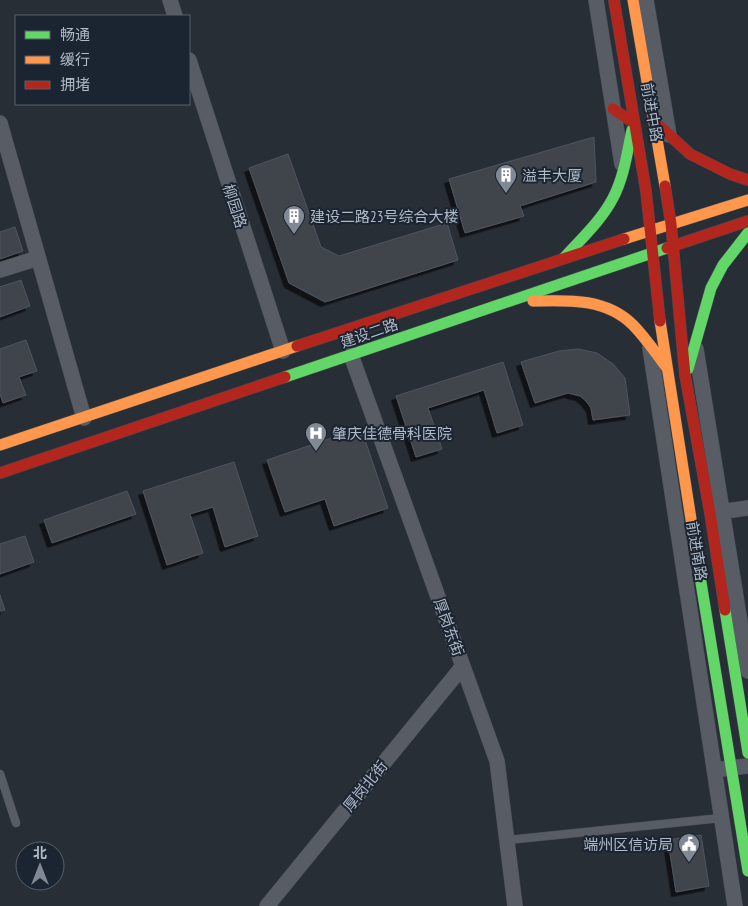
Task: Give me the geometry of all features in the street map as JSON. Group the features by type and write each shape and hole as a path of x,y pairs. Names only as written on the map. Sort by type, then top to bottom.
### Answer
{"street":[{"path":"170,0 175,15"},
{"path":"596,0 622,169"},
{"name":"前进南路","path":"614,0 646,191 714,771 735,906"},
{"name":"前进中路","path":"633,0 672,224"},
{"name":"前进中路","path":"646,0 668,135"},
{"name":"柳园路","path":"190,63 283,351"},
{"path":"660,86 653,120 690,154 704,163 748,180"},
{"path":"564,258 610,204 618,186 634,123 613,109"},
{"path":"0,123 84,418"},
{"name":"建设二路","path":"0,445 564,258 748,200"},
{"name":"建设二路","path":"0,473 748,222"},
{"name":"前进南路","path":"672,224 686,375 748,671"},
{"path":"703,394 686,375 704,310 716,276 748,233"},
{"path":"0,270 38,258"},
{"path":"506,303 562,300 596,304 620,314 638,330 667,369 658,396"},
{"name":"前进南路","path":"650,348 731,768 748,871"},
{"name":"前进南路","path":"695,348 703,394 716,512 748,753"},
{"name":"厚岗东街","path":"351,356 497,761 508,840 511,902"},
{"path":"683,517 748,508"},
{"name":"厚岗北街","path":"267,906 463,666"},
{"path":"714,771 748,766"}],"lane":[{"path":"0,774 16,823"},
{"path":"508,840 722,818"}],"building":[{"name":"溢丰大厦","path":"594,137 596,182 520,206 524,216 465,233 449,179"},
{"name":"建设二路23号综合大楼","path":"288,154 321,247 339,256 447,223 458,260 325,302 289,283 249,168"},
{"path":"15,227 23,251 0,259 0,232"},
{"path":"21,280 30,306 0,317 0,287"},
{"path":"26,340 37,371 19,377 26,395 3,403 0,394 0,349"},
{"path":"578,349 597,353 613,364 625,378 630,415 593,420 591,408 586,401 580,396 568,393 535,403 521,362 559,351"},
{"path":"503,362 523,425 497,433 484,390 428,408 442,449 416,457 396,396"},
{"path":"361,428 388,508 334,526 325,499 285,512 267,460"},
{"path":"234,462 258,536 225,547 213,507 190,514 203,553 167,565 143,491"},
{"path":"127,491 136,514 52,543 44,520"},
{"path":"25,536 34,562 0,574 0,544"},
{"path":"0,595 5,610 0,611"},
{"name":"端州区信访局","path":"701,835 709,886 676,892 668,840"}],"traffic: fast":[{"path":"564,258 597,222 613,198 623,173 632,130"},
{"path":"688,369 711,288 723,265 748,233"},
{"path":"285,377 667,248"},
{"path":"698,564 748,871"},
{"path":"725,610 748,753"}],"traffic: slow":[{"path":"633,0 665,186"},
{"path":"624,239 748,200"},
{"path":"533,301 586,302 611,310 633,325 667,368"},
{"path":"660,321 698,564"},
{"path":"0,445 297,346"}],"traffic: jam":[{"path":"614,0 646,191 660,321"},
{"path":"613,109 634,123"},
{"path":"653,120 690,154 730,174 748,180"},
{"path":"665,186 671,224 685,375 725,610"},
{"path":"667,248 748,221"},
{"path":"297,346 624,239"},
{"path":"0,473 285,377"}],"place":[{"name":"溢丰大厦","path":"506,194"},
{"name":"建设二路23号综合大楼","path":"294,235"},
{"name":"肇庆佳德骨科医院","path":"316,452"},
{"name":"端州区信访局","path":"689,863"}]}
